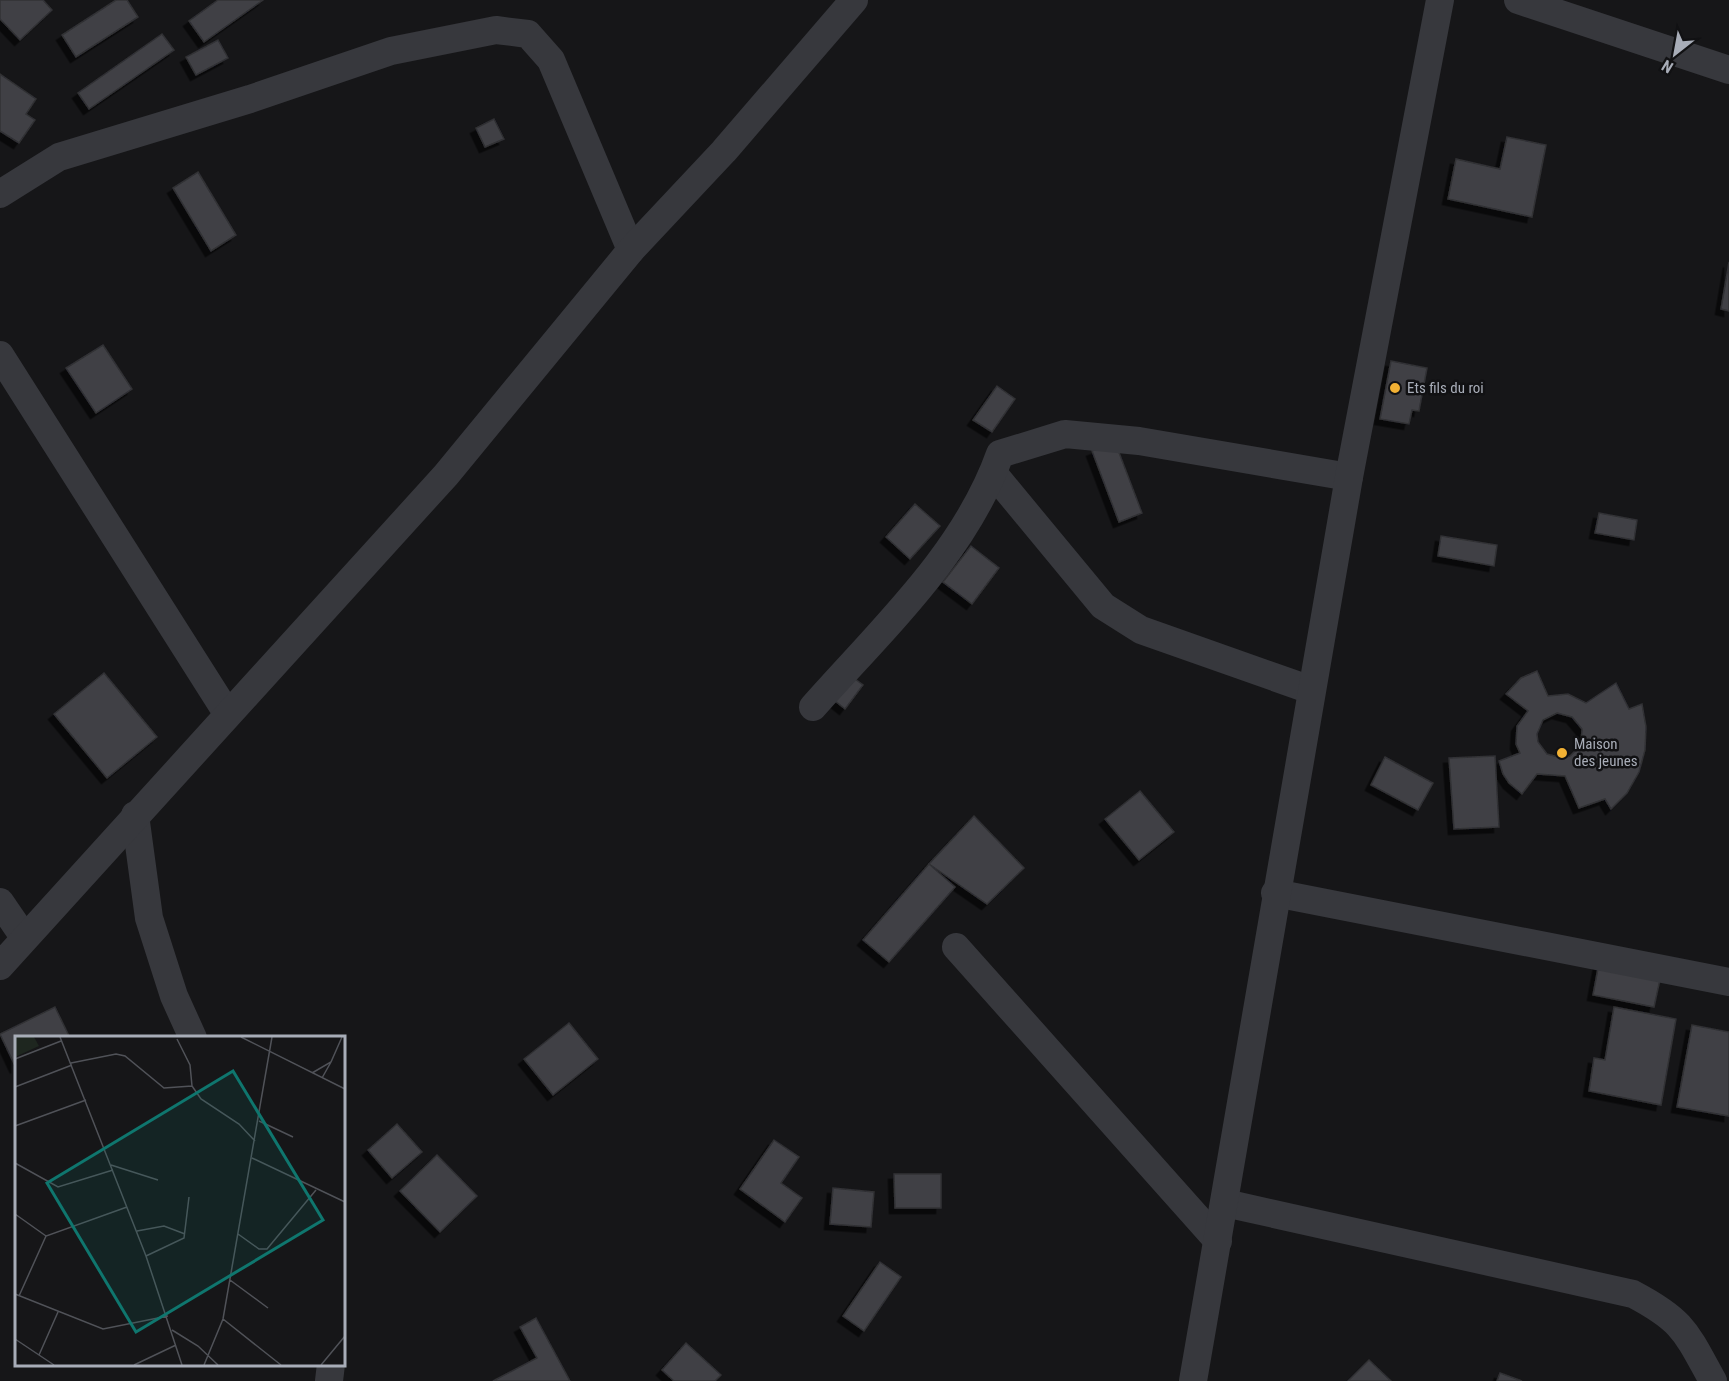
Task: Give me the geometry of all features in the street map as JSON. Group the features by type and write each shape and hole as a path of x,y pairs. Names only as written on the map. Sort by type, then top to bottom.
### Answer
{"street":[{"path":"0,966 227,713 446,475 631,250 724,151 854,0"},
{"path":"1193,1381 1225,1203 1275,893 1349,477 1440,0"},
{"path":"1518,0 1729,70"},
{"path":"0,194 59,157 250,99 391,51 496,30 528,34 551,60 631,250"},
{"path":"0,356 227,713"},
{"path":"813,707 903,605 963,531 993,473 1000,454 1065,434 1139,441 1349,477"},
{"path":"993,473 1103,606 1141,630 1311,690"},
{"path":"135,815 149,918 174,996 192,1036"},
{"path":"1275,893 1729,982"},
{"path":"0,902 24,937"},
{"path":"956,947 1218,1241"},
{"path":"1225,1203 1633,1294 1664,1311 1684,1329 1713,1381"},
{"path":"329,1381 331,1366"}],"building":[{"path":"0,0 43,0 52,10 20,40 0,19"},
{"path":"116,0 127,0 138,17 76,57 62,35"},
{"path":"218,0 263,0 204,42 189,21"},
{"path":"162,34 174,50 89,109 78,93"},
{"path":"218,40 228,58 196,75 186,57"},
{"path":"0,74 36,99 26,114 35,120 19,143 0,131"},
{"path":"494,119 504,139 485,147 476,128"},
{"path":"1507,137 1546,145 1532,217 1448,199 1456,159 1500,169"},
{"path":"198,172 236,235 211,251 173,188"},
{"path":"1729,262 1729,311 1721,309"},
{"path":"103,345 132,389 96,413 66,368"},
{"path":"1391,361 1427,368 1419,411 1412,410 1409,424 1380,419"},
{"path":"997,386 1015,399 992,432 973,420"},
{"path":"1115,442 1142,513 1119,522 1092,451"},
{"path":"915,504 940,526 910,559 886,537"},
{"path":"1599,513 1637,520 1634,540 1595,533"},
{"path":"1441,536 1497,545 1494,566 1438,556"},
{"path":"971,546 999,568 972,604 943,582"},
{"path":"1537,671 1548,696 1568,694 1586,703 1616,683 1629,709 1642,704 1646,727 1645,750 1639,772 1627,793 1611,809 1605,799 1579,808 1565,776 1537,774 1522,794 1509,783 1499,761 1520,753 1516,744 1517,726 1528,711 1506,694 1521,678","holes":["1557,713 1572,717 1582,729 1581,745 1570,756 1562,758 1547,754 1538,742 1537,734 1543,720"]},
{"path":"104,673 157,737 107,778 54,714"},
{"path":"851,676 863,685 845,709 834,700"},
{"path":"1495,756 1499,827 1454,829 1449,758"},
{"path":"1385,757 1433,783 1418,810 1371,785"},
{"path":"1140,791 1174,832 1139,860 1105,819"},
{"path":"974,816 1024,868 987,904 929,864"},
{"path":"929,864 955,887 889,962 863,940"},
{"path":"1599,963 1661,975 1654,1007 1593,995"},
{"path":"55,1007 69,1036 15,1036 15,1066 0,1034"},
{"path":"1614,1007 1676,1019 1661,1105 1589,1091 1594,1058 1605,1060"},
{"path":"569,1023 598,1059 553,1095 524,1059"},
{"path":"1692,1025 1729,1032 1729,1116 1677,1107"},
{"path":"397,1124 422,1152 392,1178 368,1150"},
{"path":"774,1140 799,1157 781,1183 802,1198 785,1222 740,1189"},
{"path":"437,1155 477,1196 440,1232 400,1191"},
{"path":"894,1174 941,1174 941,1208 895,1208"},
{"path":"833,1188 874,1192 871,1227 830,1224"},
{"path":"880,1262 901,1277 864,1331 843,1316"},
{"path":"536,1318 570,1381 493,1381 537,1358 520,1327"},
{"path":"686,1343 721,1375 715,1381 674,1381 662,1370"},
{"path":"1369,1360 1391,1381 1348,1381"},
{"path":"1500,1373 1522,1381 1497,1381"}],"place":[{"name":"Ets fils du roi","path":"1395,388"},
{"name":"Maison des jeunes","path":"1562,753"}]}
